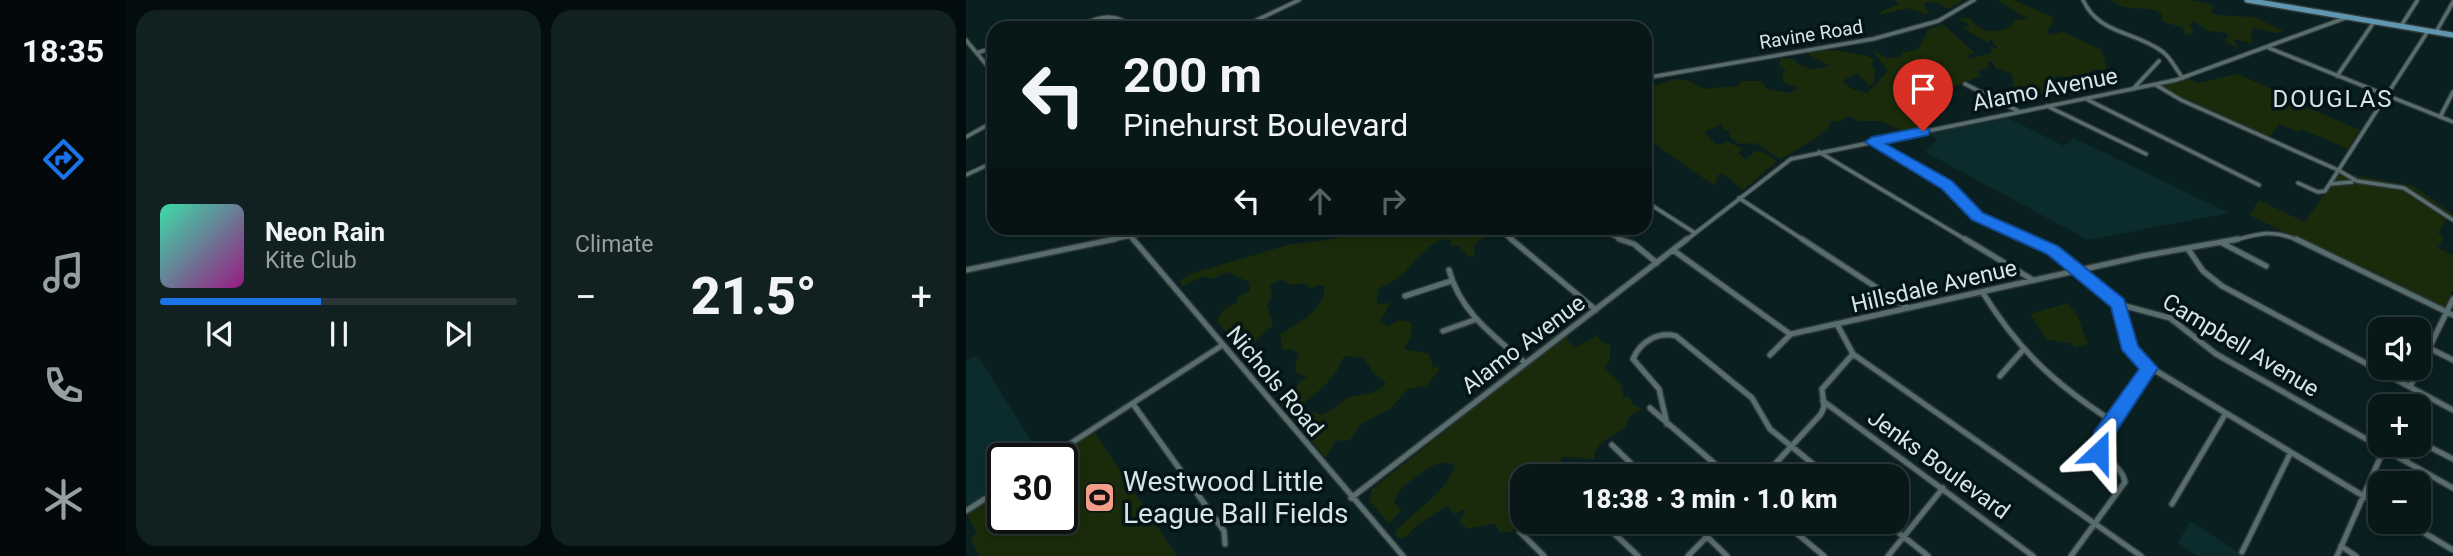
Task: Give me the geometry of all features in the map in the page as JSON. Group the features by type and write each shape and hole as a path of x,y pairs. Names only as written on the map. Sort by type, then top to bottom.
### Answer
{"main road":[{"path":"2247,0 2453,36"}],"street":[{"path":"1255,21 1299,0"},
{"name":"Ravine Road","path":"1652,77 1873,39 1935,23 1975,0"},
{"path":"2401,26 2417,1"},
{"path":"2083,2 2097,21 2163,52 2183,78"},
{"path":"2436,32 2452,3"},
{"path":"1093,21 1111,15 1127,21"},
{"name":"Alamo Avenue","path":"1351,498 1791,159 2156,85 2267,48 2339,18"},
{"path":"2337,76 2374,22"},
{"path":"2298,183 2322,192 2329,184 2428,31"},
{"path":"966,40 987,65"},
{"path":"2267,48 2453,122"},
{"path":"977,53 987,49"},
{"path":"2133,89 2159,61"},
{"path":"1965,84 2019,111"},
{"path":"2156,85 2181,100 2338,170 2353,181"},
{"path":"2440,117 2453,92"},
{"path":"2086,99 2259,185"},
{"path":"2047,106 2146,154"},
{"path":"966,137 987,127"},
{"path":"1872,142 1947,185 1975,215 2036,240 2078,271 2118,304 2130,350 2150,368 2368,499"},
{"path":"1819,152 2034,281"},
{"path":"966,175 987,165"},
{"path":"2329,184 2353,181 2400,186 2453,220"},
{"path":"1739,198 1909,309"},
{"path":"1652,205 1695,233"},
{"name":"Hillsdale Avenue","path":"1791,334 1838,326 2078,271 2224,244 2263,231 2276,231 2446,312"},
{"path":"966,270 1135,235"},
{"path":"1505,235 1596,310"},
{"path":"1607,235 1634,244 1657,262"},
{"name":"Nichols Road","path":"1130,236 1221,346 1403,556"},
{"path":"2224,244 2266,266"},
{"path":"2188,249 2212,280 2453,410"},
{"path":"1672,250 1781,330 1791,334 1770,355"},
{"path":"1449,270 1451,281 1477,318 1525,363"},
{"path":"1405,296 1451,281"},
{"path":"1983,293 2022,351 2060,389 2112,421"},
{"path":"2431,344 2453,299"},
{"name":"Campbell Avenue","path":"2118,304 2170,318 2216,354 2368,440"},
{"path":"2446,312 2453,315"},
{"path":"1444,331 1477,318"},
{"path":"1838,326 1853,354 2141,556"},
{"path":"1667,424 1659,389 1633,359 1637,350 1654,337 1666,333 1676,336 1752,398 1770,429 1813,464"},
{"path":"1072,443 1221,346"},
{"path":"2431,349 2453,359"},
{"path":"2000,376 2022,351"},
{"path":"1776,464 1821,414 1822,389 1853,354"},
{"path":"2071,556 2125,479 2123,472 2098,449 2112,421 2150,368"},
{"path":"2410,387 2413,380"},
{"name":"Jenks Boulevard","path":"1823,401 2034,556"},
{"path":"1133,404 1224,531 1225,544"},
{"path":"1650,408 1715,464"},
{"path":"2172,505 2227,413"},
{"path":"1612,445 1632,464"},
{"path":"2431,447 2453,460"},
{"path":"2242,552 2291,452"},
{"path":"2337,556 2380,457"},
{"name":"Campbell Avenue","path":"2399,457 2453,488"},
{"path":"2406,461 2408,457"},
{"path":"1888,556 1943,488"},
{"path":"966,511 987,497"},
{"path":"1522,534 1544,556"},
{"path":"1615,534 1638,556"},
{"path":"1797,534 1824,556"},
{"path":"1901,534 1928,556"},
{"path":"2426,534 2453,550"},
{"path":"1688,556 1707,536 1727,556"},
{"path":"2341,546 2356,556"}],"shaded area":[{"path":"2004,116 2064,146 2074,138 2229,213 2088,240 1925,152 1937,140 1926,132"},
{"path":"978,356 1033,443 987,443 987,493 966,506 966,360"},
{"path":"2190,521 2244,556 2197,556 2178,543"}],"green space":[{"path":"1895,0 1964,0 1948,9 1936,2 1924,3 1929,15 1907,8 1880,15 1882,11 1899,4"},
{"path":"1998,0 2013,0 2051,16 2054,19 2047,31 2050,35 2063,32 2102,50 2104,59 2108,59 2103,62 2107,64 2105,70 2095,69 2087,74 2088,77 2077,76 2078,82 2058,75 2051,82 2068,97 2057,99 2050,89 2037,98 2023,97 2014,91 2012,74 1995,68 1993,62 1988,62 1989,68 1979,70 1980,77 1962,84 1932,81 1932,94 1941,97 1940,102 1930,107 1919,102 1916,106 1927,112 1922,116 1925,125 1904,131 1881,121 1858,121 1849,116 1838,122 1830,121 1831,125 1816,138 1781,159 1755,143 1739,144 1730,137 1729,130 1723,130 1722,124 1704,132 1717,145 1728,142 1743,149 1736,155 1740,154 1745,160 1755,151 1763,152 1777,161 1743,190 1722,173 1718,175 1715,185 1709,182 1652,142 1653,86 1676,79 1687,80 1704,89 1738,86 1741,81 1762,81 1766,89 1790,93 1798,88 1783,82 1782,74 1786,71 1779,65 1781,58 1793,59 1806,68 1820,69 1829,65 1809,55 1808,51 1834,50 1874,59 1871,65 1875,68 1874,82 1869,86 1858,73 1842,81 1852,89 1867,93 1888,71 1872,50 1887,58 1901,57 1902,53 1918,49 1928,30 1943,24 1975,53 1968,55 1968,59 1991,53 1991,47 1998,49 1991,39 1988,43 1963,28 1970,25 1958,19 1970,18 1981,28 1997,31 2008,28 2015,20 2028,19"},
{"path":"2111,0 2190,0 2213,5 2212,13 2216,15 2253,17 2284,31 2275,33 2252,27 2250,37 2254,44 2233,39 2238,48 2224,41 2229,36 2226,33 2209,31 2192,21 2190,25 2194,33 2185,36 2183,28 2161,21 2162,14 2156,11 2123,7"},
{"path":"2237,74 2360,130 2348,149 2301,129 2298,132 2280,124 2269,137 2182,99 2161,85 2189,79 2198,83"},
{"path":"2341,170 2353,175 2413,186 2453,214 2453,218 2448,216 2438,233 2444,237 2438,248 2453,255 2453,290 2445,306 2438,306 2249,215 2259,200 2305,222"},
{"path":"1359,235 1382,235 1385,238 1393,235 1489,235 1473,245 1475,257 1469,257 1459,246 1451,245 1450,239 1436,243 1423,252 1400,277 1378,290 1377,304 1390,303 1380,322 1388,326 1399,320 1411,322 1411,336 1404,349 1429,354 1433,368 1439,367 1439,370 1426,386 1408,389 1390,409 1361,424 1350,440 1335,441 1326,458 1292,418 1305,409 1322,415 1346,399 1376,391 1386,383 1374,374 1364,358 1347,356 1341,360 1327,383 1289,415 1281,404 1296,393 1297,384 1308,376 1298,374 1295,368 1299,353 1291,349 1283,350 1280,335 1315,310 1320,304 1325,287 1318,285 1311,288 1304,283 1290,285 1281,279 1270,286 1272,295 1267,305 1273,325 1243,352 1217,321 1224,309 1237,302 1237,297 1250,291 1249,282 1227,272 1213,279 1204,276 1182,286 1180,280 1193,273 1288,245"},
{"path":"2068,303 2077,315 2088,344 2075,347 2070,343 2047,340 2030,314"},
{"path":"1569,333 1567,340 1575,348 1597,335 1602,342 1610,345 1610,360 1605,368 1621,384 1624,398 1629,397 1634,405 1642,409 1628,418 1627,426 1598,447 1594,459 1564,457 1561,458 1561,464 1510,464 1510,532 1499,532 1495,523 1468,529 1459,522 1466,509 1454,514 1446,506 1415,527 1405,538 1397,538 1395,532 1444,486 1450,477 1455,466 1446,462 1431,466 1402,487 1394,502 1401,511 1389,523 1370,502 1371,490"},
{"name":"Westwood Little League Ball Fields","path":"1094,431 1177,556 980,556 970,538 977,533 966,513 987,500 987,534 1078,534 1078,443 1075,443"}],"place":[{"name":"Westwood Little League Ball Fields","path":"1100,497"}],"district":[{"name":"DOUGLAS","path":"2333,99"}],"route":[{"path":"1923,131 1872,142 1947,185 1977,216 2021,233 2052,250 2118,304 2130,350 2150,368 2101,438 2098,444 2099,452"}]}
